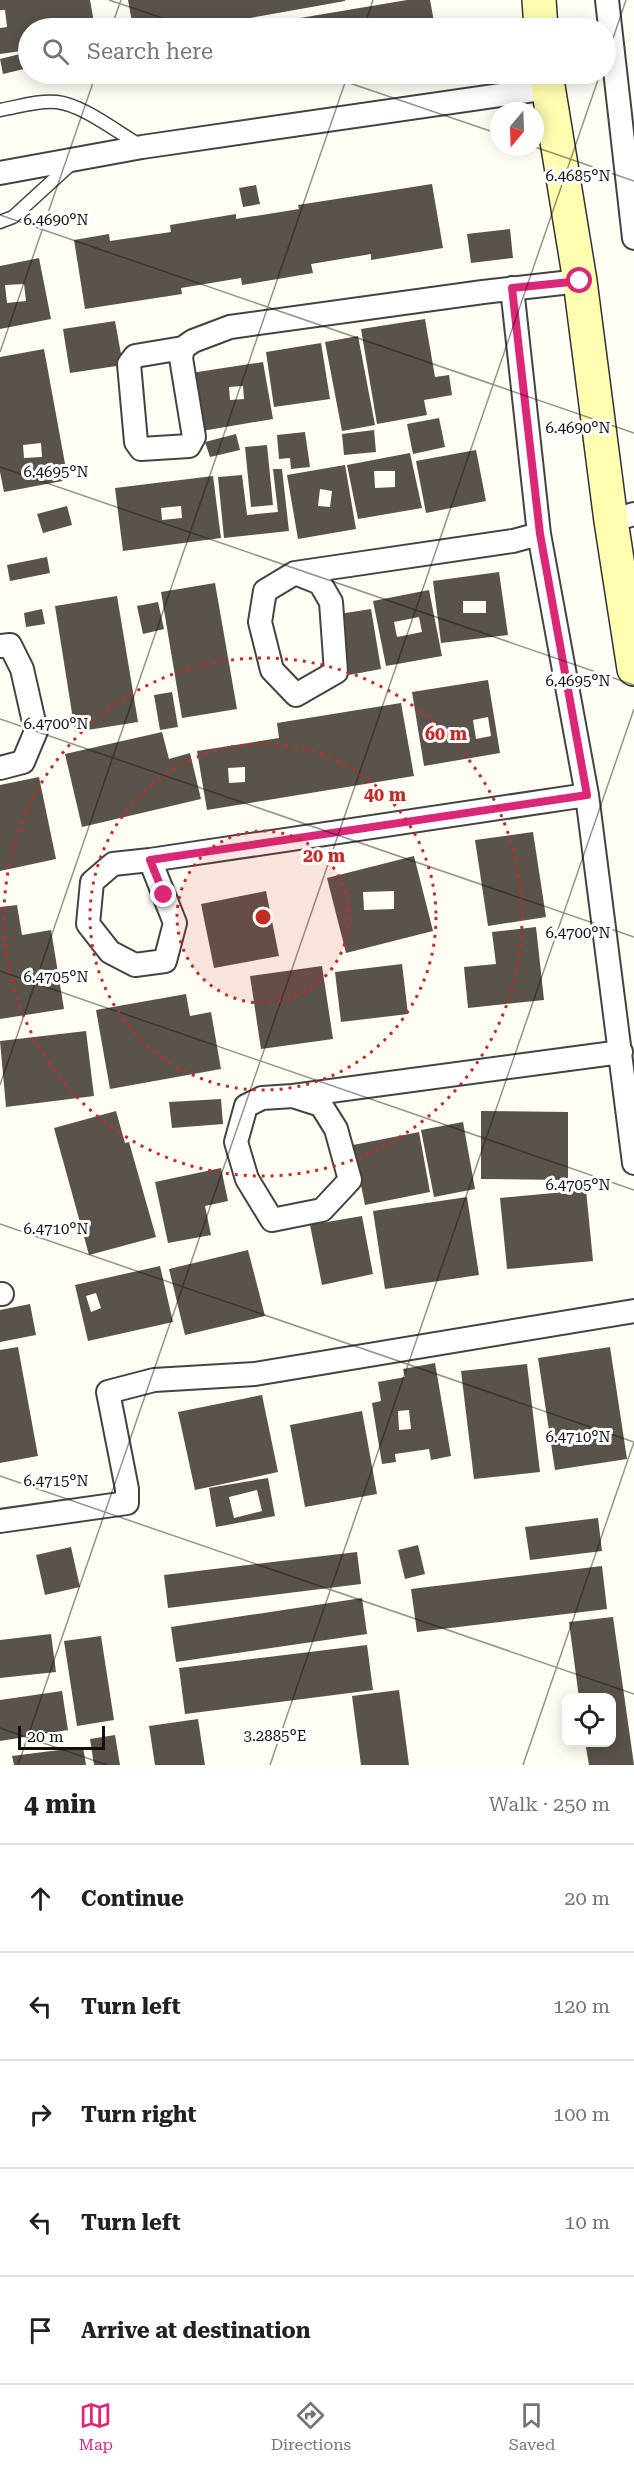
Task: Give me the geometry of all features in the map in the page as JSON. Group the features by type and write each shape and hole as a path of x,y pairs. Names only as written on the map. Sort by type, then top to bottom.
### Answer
{"street":[{"path":"538,0 541,18"},
{"path":"607,0 609,18"},
{"path":"616,79 634,238"},
{"path":"0,173 142,147 529,84"},
{"path":"547,84 622,518 634,669"},
{"path":"183,348 182,358 194,437 189,446 141,449 135,442 129,364 135,356 183,348 193,341 231,327 512,288 580,281"},
{"path":"512,288 540,534 587,795 634,1163"},
{"path":"295,573 320,582 331,602 336,672 296,695 272,670 260,622 265,591 295,573 513,541 540,534"},
{"path":"0,646 10,645 22,669 36,731 23,762 0,768"},
{"path":"150,860 175,923 165,961 135,965 110,952 88,924 92,882 113,864 587,795"},
{"path":"293,1096 321,1105 336,1129 350,1180 322,1210 272,1220 247,1179 236,1142 246,1106 262,1098 293,1096 621,1052"},
{"path":"0,1521 127,1503 127,1489 108,1392 154,1380 255,1374 634,1311"}],"lane":[{"path":"0,110 37,103 57,102 74,106 142,147"},
{"path":"0,222 13,217 76,159"}],"building":[{"path":"0,0 90,0 93,18 18,18 18,51 0,54 0,28 7,27 5,10 0,10"},
{"path":"128,0 345,0 250,18 131,18"},
{"path":"407,0 430,0 433,18 300,18"},
{"path":"18,54 18,70 3,74 0,59"},
{"path":"432,184 443,248 371,260 371,254 311,264 313,273 242,285 241,278 181,288 182,294 85,309 74,240 109,234 110,241 171,232 170,225 236,214 236,219 299,209 298,205"},
{"path":"256,185 260,204 243,207 239,188"},
{"path":"510,229 513,258 471,263 467,234"},
{"path":"39,258 51,319 0,329 0,266","holes":["24,284 26,301 7,303 5,285"]},
{"path":"425,319 435,377 449,375 452,395 424,400 427,415 377,424 361,329"},
{"path":"115,321 123,365 70,373 63,329"},
{"path":"358,336 375,425 342,431 325,342"},
{"path":"321,343 330,399 274,407 266,352"},
{"path":"44,349 68,480 4,492 0,472 0,357","holes":["41,443 42,457 24,458 23,445"]},
{"path":"263,362 273,419 202,431 191,373","holes":["243,386 244,399 230,400 229,387"]},
{"path":"439,418 445,447 413,454 407,424"},
{"path":"374,430 376,452 344,455 342,434"},
{"path":"305,432 310,467 291,469 290,458 279,459 277,435"},
{"path":"236,434 240,450 210,457 205,442"},
{"path":"267,445 273,505 251,507 245,447"},
{"path":"476,450 486,501 426,513 416,461"},
{"path":"410,453 422,508 358,519 347,465","holes":["374,471 395,471 395,487 375,488"]},
{"path":"345,465 356,529 298,539 287,475","holes":["320,489 332,491 330,507 318,506"]},
{"path":"273,469 282,469 289,531 224,538 218,477 242,475 247,515 278,512"},
{"path":"213,476 221,538 123,551 115,488","holes":["181,506 182,518 162,520 161,508"]},
{"path":"67,506 72,525 43,533 37,514"},
{"path":"47,557 50,573 10,581 7,565"},
{"path":"499,572 508,635 441,643 433,581","holes":["463,601 486,601 486,613 463,613"]},
{"path":"215,583 237,709 182,718 161,592"},
{"path":"429,590 442,656 386,666 373,601","holes":["419,617 422,632 397,637 394,622"]},
{"path":"117,596 138,722 75,732 55,606"},
{"path":"158,602 164,629 143,634 137,606"},
{"path":"42,609 45,624 26,627 24,613"},
{"path":"371,609 381,669 349,675 339,614"},
{"path":"488,680 500,753 424,766 412,692","holes":["488,717 491,736 476,739 473,720"]},
{"path":"172,692 178,727 160,730 154,695"},
{"path":"401,703 414,776 207,810 197,751 279,738 277,723","holes":["245,767 245,782 229,783 228,768"]},
{"path":"162,732 169,759 190,753 201,799 82,827 65,754"},
{"path":"39,777 56,859 0,871 0,785"},
{"path":"533,832 546,917 488,926 475,840"},
{"path":"414,856 433,931 346,953 327,878","holes":["394,891 394,909 364,910 363,892"]},
{"path":"266,891 279,956 214,968 201,904"},
{"path":"17,905 22,935 51,930 64,1009 0,1019 0,907"},
{"path":"536,927 544,1000 468,1008 464,967 496,964 492,932"},
{"path":"402,964 408,1014 341,1022 335,972"},
{"path":"322,966 333,1039 261,1049 250,976"},
{"path":"186,994 190,1016 211,1012 221,1069 110,1089 96,1010"},
{"path":"86,1031 94,1096 6,1107 0,1041"},
{"path":"221,1099 223,1124 172,1128 169,1102"},
{"path":"116,1111 125,1143 129,1142 156,1237 89,1255 54,1128"},
{"path":"481,1111 568,1112 568,1180 481,1179"},
{"path":"463,1122 475,1189 434,1197 421,1130"},
{"path":"419,1132 430,1192 365,1205 353,1145"},
{"path":"221,1168 228,1201 205,1206 211,1235 168,1243 155,1182"},
{"path":"586,1190 593,1261 507,1269 500,1198"},
{"path":"467,1197 479,1275 385,1289 373,1211"},
{"path":"362,1216 373,1274 322,1285 310,1225"},
{"path":"248,1250 265,1316 185,1335 169,1269"},
{"path":"160,1266 173,1322 88,1341 75,1285","holes":["96,1293 101,1308 91,1312 86,1296"]},
{"path":"30,1304 36,1335 0,1342 0,1310"},
{"path":"18,1347 38,1456 0,1463 0,1350"},
{"path":"610,1347 627,1459 555,1470 538,1358"},
{"path":"435,1363 451,1456 431,1460 429,1449 395,1454 396,1462 382,1464 372,1403 381,1401 378,1382 405,1377 403,1369","holes":["409,1410 411,1429 399,1430 398,1411"]},
{"path":"527,1364 540,1472 474,1479 461,1371"},
{"path":"262,1395 278,1472 195,1490 178,1412"},
{"path":"362,1411 377,1494 305,1507 290,1425"},
{"path":"268,1478 275,1516 216,1527 209,1488","holes":["257,1490 262,1511 234,1518 229,1497"]},
{"path":"598,1518 602,1551 530,1560 525,1527"},
{"path":"418,1545 425,1574 405,1579 398,1550"},
{"path":"71,1547 80,1587 45,1595 36,1555"},
{"path":"357,1552 361,1584 168,1608 164,1575"},
{"path":"602,1566 607,1609 417,1632 411,1589"},
{"path":"362,1598 367,1634 176,1662 171,1627"},
{"path":"613,1617 634,1765 589,1765 586,1747 616,1747 616,1693 578,1693 569,1622"},
{"path":"51,1634 56,1672 0,1678 0,1640"},
{"path":"101,1636 114,1720 77,1726 64,1641"},
{"path":"367,1645 373,1690 185,1714 179,1668"},
{"path":"399,1690 409,1765 361,1765 352,1696"},
{"path":"62,1691 68,1730 0,1741 0,1700"},
{"path":"198,1719 205,1765 155,1765 149,1726"},
{"path":"115,1735 120,1765 94,1765 90,1739"},
{"path":"83,1747 86,1765 14,1765 12,1756"}],"route":[{"path":"164,895 150,860 587,795 540,534 512,288 580,281"}]}
